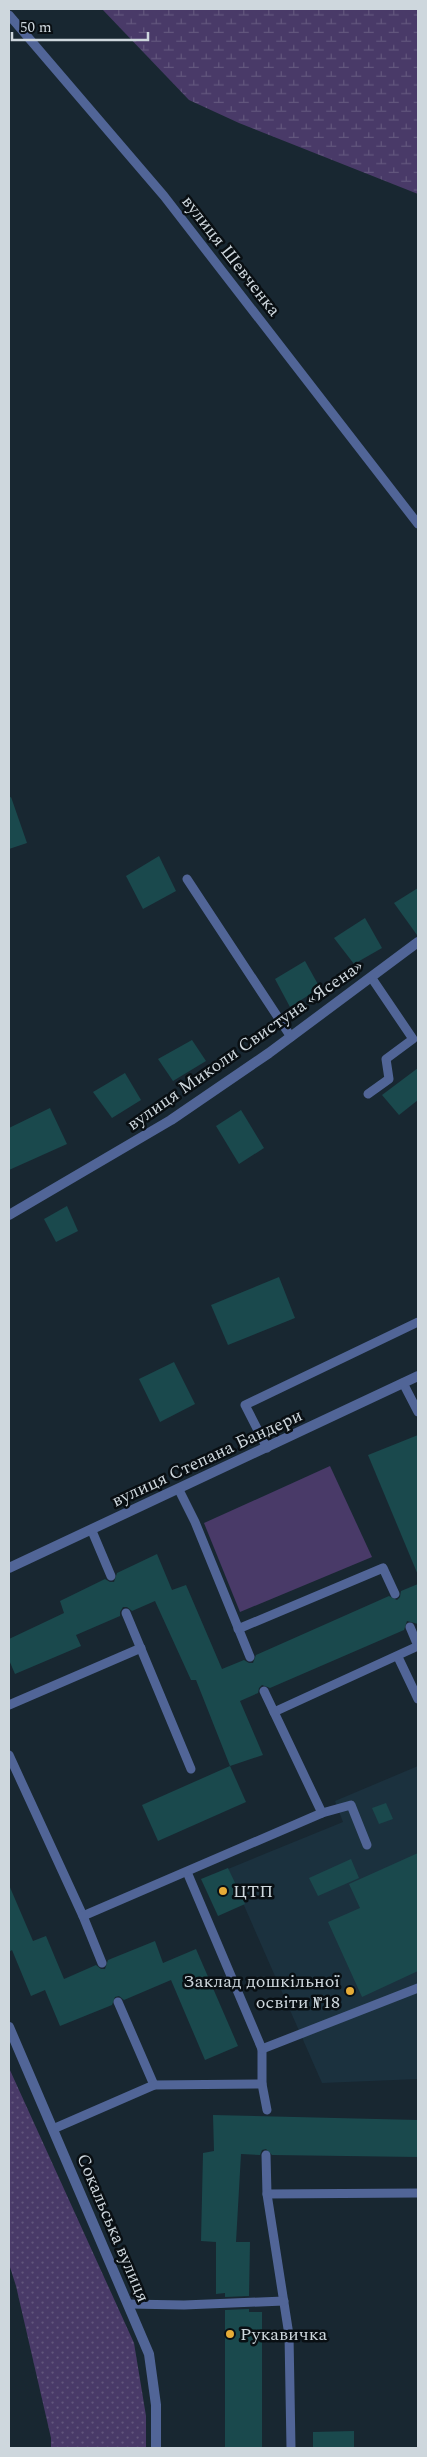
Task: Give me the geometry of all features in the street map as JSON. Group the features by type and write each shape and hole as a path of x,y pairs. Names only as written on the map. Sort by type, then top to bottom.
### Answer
{"street":[{"name":"вулиця Миколи Свистуна «Ясена»","path":"9,1215 171,1120 291,1036 418,942"},
{"name":"вулиця Степана Бандери","path":"9,1568 92,1531 418,1376"},
{"name":"Сокальська вулиця","path":"9,2027 149,2354 156,2405 156,2448"}],"lane":[{"name":"вулиця Шевченка","path":"9,14 164,196 418,524"},
{"path":"187,879 291,1036"},
{"path":"368,1094 389,1079 386,1059 413,1039 371,977"},
{"path":"266,1448 245,1405 418,1322"},
{"path":"403,1383 418,1412"},
{"path":"179,1490 250,1657"},
{"path":"92,1531 111,1576"},
{"path":"238,1629 383,1568 395,1594"},
{"path":"126,1614 191,1769"},
{"path":"274,1712 398,1657 418,1646 410,1627"},
{"path":"9,1705 141,1648"},
{"path":"398,1657 418,1699"},
{"path":"264,1691 322,1813"},
{"path":"9,1755 83,1916 102,1963"},
{"path":"83,1916 322,1813 351,1805 367,1845"},
{"path":"187,1872 262,2049 262,2084 267,2110"},
{"path":"262,2049 418,1988"},
{"path":"118,2002 154,2085"},
{"path":"53,2129 154,2085 262,2084"},
{"path":"266,2155 267,2194 289,2335 291,2448"},
{"path":"267,2194 418,2193"},
{"path":"128,2304 192,2305 284,2301"}],"shaded area":[{"name":"Заклад дошкільної освіти №18","path":"418,1766 418,2079 322,2083 228,1869 343,1822 335,1801"}],"green space":[{"path":"102,9 418,9 418,194 239,123 189,100"},
{"path":"330,1466 372,1557 240,1612 204,1523"},
{"path":"9,2068 134,2343 146,2416 146,2448 51,2448 51,2438 16,2286 9,2264"}],"building":[{"path":"11,797 27,843 9,849 9,798"},
{"path":"159,856 176,891 143,909 126,876"},
{"path":"418,888 418,935 417,935 394,903"},
{"path":"365,918 382,948 354,964 334,938"},
{"path":"305,961 320,988 290,1007 275,979"},
{"path":"192,1040 206,1061 173,1081 158,1059"},
{"path":"418,1068 418,1100 399,1115 382,1095"},
{"path":"125,1073 141,1100 112,1118 93,1092"},
{"path":"50,1108 67,1144 9,1170 9,1128"},
{"path":"241,1110 264,1148 239,1164 216,1126"},
{"path":"67,1206 78,1231 56,1242 44,1219"},
{"path":"279,1277 295,1318 228,1345 211,1305"},
{"path":"174,1362 195,1404 160,1422 139,1379"},
{"path":"418,1435 418,1575 368,1455"},
{"path":"157,1554 172,1590 186,1585 222,1669 244,1660 253,1663 256,1655 389,1596 397,1600 400,1597 401,1591 418,1584 418,1624 407,1621 404,1630 270,1688 262,1685 258,1693 240,1701 263,1755 230,1766 196,1680 191,1680 155,1601 132,1611 127,1607 123,1607 120,1616 76,1635 81,1646 15,1674 9,1660 9,1639 64,1613 60,1601 105,1579 114,1582 117,1573"},
{"path":"230,1766 246,1802 158,1841 142,1805"},
{"path":"386,1803 393,1819 379,1824 372,1808"},
{"name":"Заклад дошкільної освіти №18","path":"418,1853 418,1971 362,1997 328,1922 360,1908 349,1884"},
{"path":"351,1859 359,1878 318,1896 309,1878"},
{"name":"ЦТП","path":"228,1868 245,1904 218,1916 201,1879"},
{"path":"9,1885 33,1941 46,1936 64,1979 96,1965 101,1969 105,1969 108,1960 155,1941 163,1963 196,1949 238,2046 205,2060 171,1980 124,2000 119,1996 115,1997 112,2005 60,2026 45,1990 31,1996 12,1950 9,1952"},
{"path":"213,2115 418,2120 418,2157 272,2155 266,2149 262,2150 260,2155 241,2154 236,2242 250,2242 249,2296 225,2297 225,2293 216,2294 216,2242 201,2241 203,2153 214,2151"},
{"path":"249,2309 249,2312 262,2312 262,2448 225,2448 225,2310"},
{"path":"354,2431 354,2448 313,2448 313,2432"}],"place":[{"name":"ЦТП","path":"223,1891"},
{"name":"Заклад дошкільної освіти №18","path":"350,1991"},
{"name":"Рукавичка","path":"230,2334"}]}
